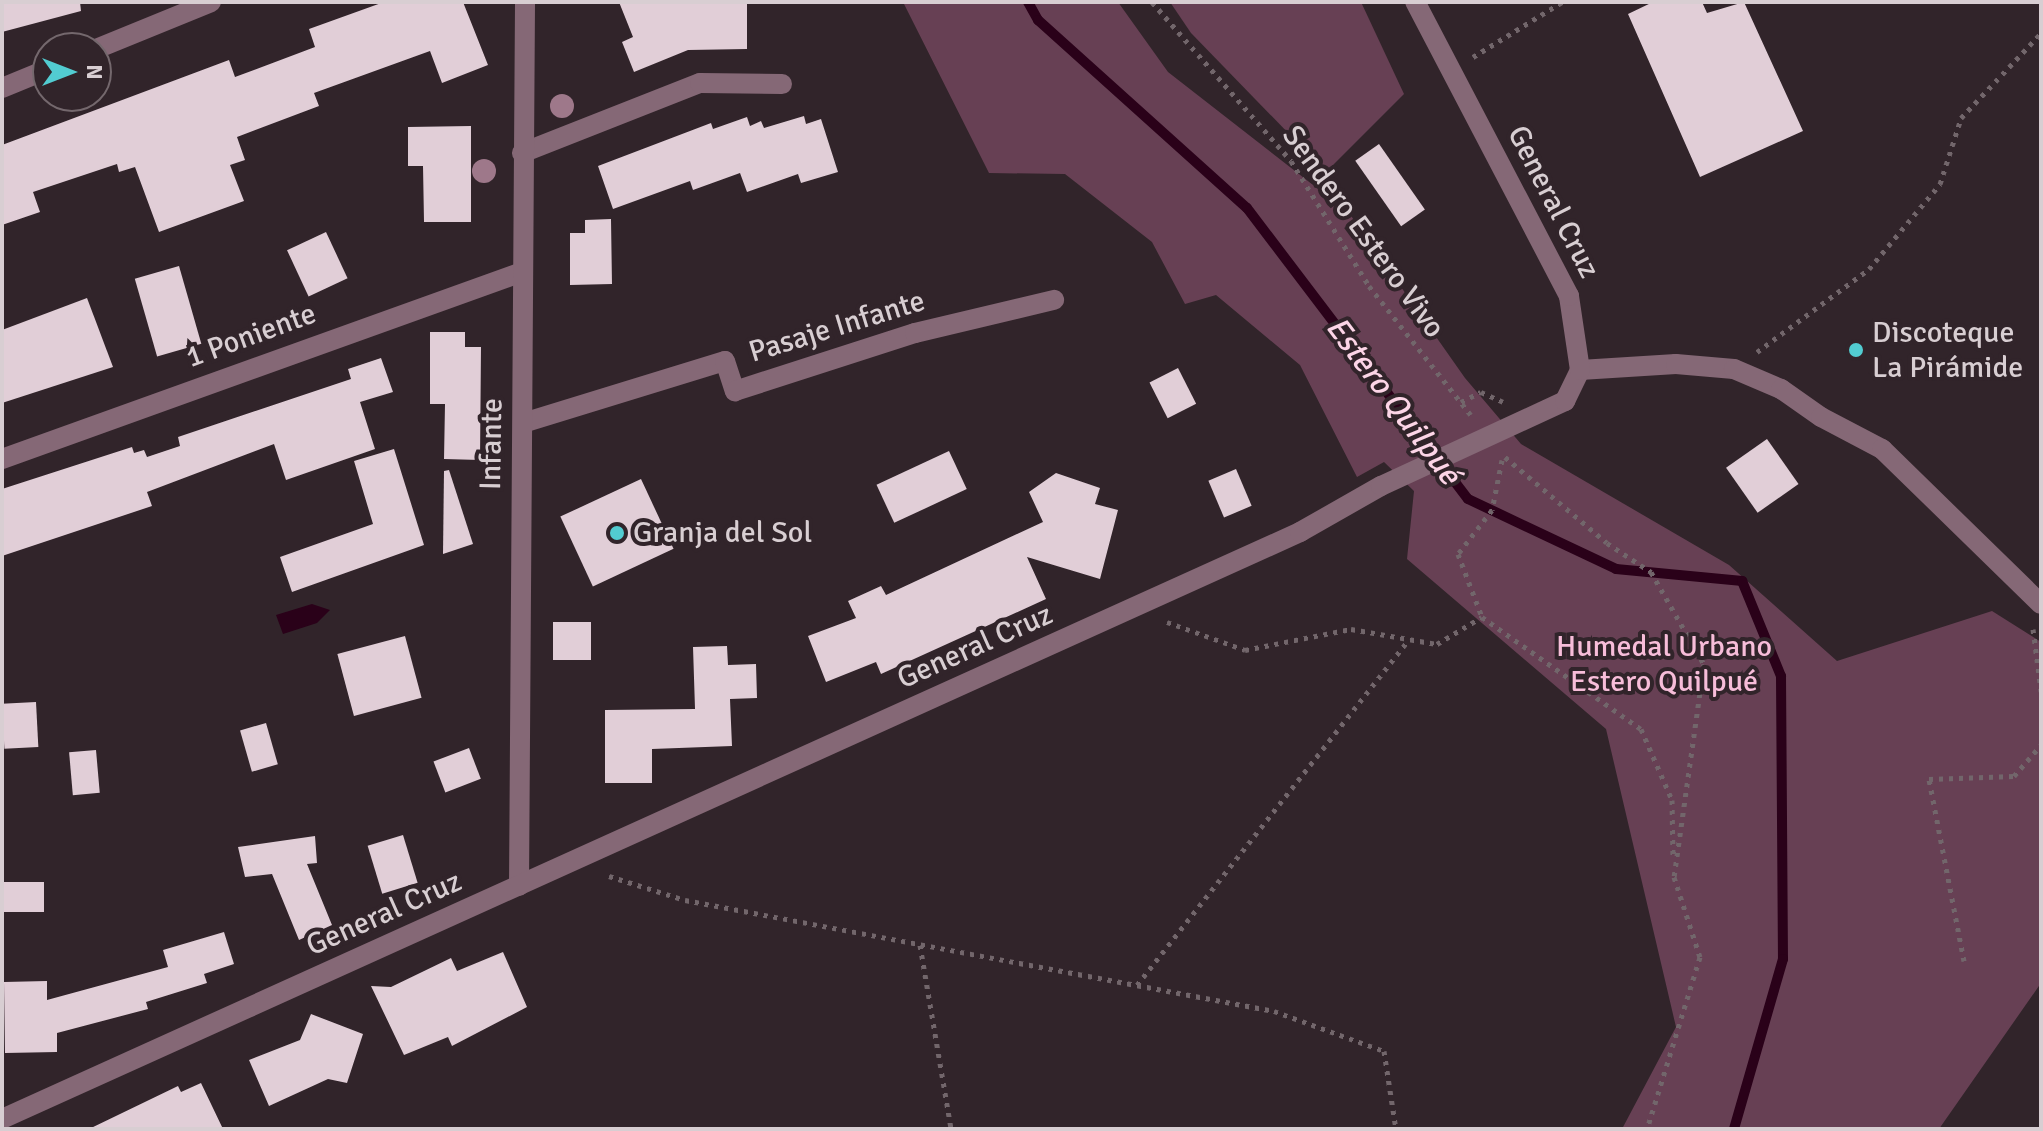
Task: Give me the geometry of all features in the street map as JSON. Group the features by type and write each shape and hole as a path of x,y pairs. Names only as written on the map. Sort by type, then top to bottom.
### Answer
{"street":[{"path":"112,42 211,2"},
{"name":"Infante","path":"519,886 525,2"},
{"name":"General Cruz","path":"2,1119 1300,532 1381,486 1536,418 1565,401 1580,370 1569,296 1415,2"},
{"path":"2,88 32,76"},
{"path":"522,153 700,83 782,84"},
{"name":"1 Poniente","path":"2,459 522,272"},
{"name":"Pasaje Infante","path":"523,423 725,361 735,391 915,333 1054,300"},
{"path":"1580,370 1676,364 1734,369 1781,389 1821,417 1882,449 2035,600"}],"path":[{"name":"Sendero Estero Vivo","path":"1152,2 1291,161 1369,286 1479,425"},
{"path":"1452,69 1562,2"},
{"path":"1734,369 1869,269 1940,184 1961,118 2041,33"},
{"path":"1495,445 1607,543 1651,572 1704,664 1674,877"},
{"path":"1503,455 1492,510 1458,554 1482,617 1641,729 1672,800 1674,877 1700,957 1647,1129"},
{"path":"2035,600 2041,691"},
{"path":"1139,605 1162,620 1245,650 1351,629 1437,644 1482,617"},
{"path":"1137,985 1409,639"},
{"path":"1964,961 1929,779 2014,776 2041,745"},
{"path":"593,852 606,875 685,900 1274,1011 1384,1051 1396,1129"},
{"path":"920,944 951,1129"}],"green space":[{"name":"Humedal Urbano Estero Quilpué","path":"903,2 1118,2 1168,72 1349,213 1465,378 1521,444 1729,565 1837,661 1992,611 2041,642 2041,983 1939,1129 1622,1129 1676,1027 1606,729 1407,559 1414,491 1384,462 1357,477 1300,365 1216,295 1185,304 1152,242 1065,174 989,173"},
{"path":"1170,2 1361,2 1404,94 1326,172 1191,33"}],"shaded area":[{"path":"312,604 330,610 317,623 283,634 276,615"}],"building":[{"path":"2,2 80,2 81,11 2,32"},
{"path":"384,2 463,2 488,65 442,83 430,51 314,93 319,106 237,137 245,160 230,165 244,201 159,232 135,167 119,172 117,164 33,192 40,212 2,225 2,145 90,112 112,112 112,104 229,60 235,77 315,47 309,29"},
{"path":"619,2 747,2 747,49 688,50 634,72 622,42 633,37"},
{"path":"1653,2 1702,2 1707,13 1744,2 1803,131 1700,177 1628,14"},
{"path":"804,116 806,124 821,119 838,172 801,183 798,174 747,192 740,173 693,190 690,181 613,209 598,166 711,123 713,129 747,117 750,126 761,121 764,128"},
{"path":"471,126 471,222 424,222 423,166 408,166 408,127"},
{"path":"1379,144 1425,210 1401,226 1355,161"},
{"path":"611,219 612,284 570,285 570,233 585,233 585,220"},
{"path":"326,232 348,278 309,296 287,250"},
{"path":"179,266 201,344 157,357 135,279"},
{"path":"87,298 113,367 2,403 2,330"},
{"path":"430,332 465,332 465,347 481,347 480,460 444,459 445,404 430,404"},
{"path":"381,358 393,392 360,402 375,449 286,480 274,444 147,492 152,506 2,556 2,489 132,447 134,453 144,450 147,457 180,446 178,437 351,379 348,369"},
{"path":"1178,368 1196,404 1168,418 1149,383"},
{"path":"1767,439 1799,484 1758,513 1726,468"},
{"path":"394,449 424,545 292,592 280,557 373,524 354,461"},
{"path":"949,451 967,489 894,523 876,485"},
{"path":"1236,469 1252,506 1224,518 1208,481"},
{"path":"449,470 473,544 443,554 444,471"},
{"path":"1056,473 1100,488 1095,504 1118,510 1100,579 1027,557 1046,599 881,674 876,662 826,682 808,636 856,618 848,601 881,586 886,595 1043,522 1029,492"},
{"name":"Granja del Sol","path":"641,479 674,549 593,586 560,517"},
{"path":"553,622 591,622 591,660 553,660"},
{"path":"405,636 422,698 354,716 337,654"},
{"path":"727,646 728,665 756,664 757,698 730,699 732,746 652,749 652,783 605,783 605,710 695,709 693,647"},
{"path":"36,702 38,747 4,749 2,704"},
{"path":"266,723 278,764 252,772 240,730"},
{"path":"469,748 481,779 445,792 434,762"},
{"path":"96,750 100,793 73,795 69,752"},
{"path":"403,835 418,883 382,894 368,846"},
{"path":"315,836 317,863 307,864 332,925 299,940 272,874 245,877 238,847"},
{"path":"2,882 44,882 44,912 2,912"},
{"path":"224,932 234,964 204,974 207,983 146,1002 148,1009 57,1033 57,1052 5,1053 4,982 47,981 47,1000 168,967 163,950"},
{"path":"503,952 527,1007 452,1046 448,1037 404,1055 371,986 391,987 451,958 457,971"},
{"path":"311,1014 363,1034 347,1083 328,1079 269,1106 249,1060 300,1040"},
{"path":"201,1083 223,1129 89,1129 178,1086 181,1092"}],"waterway":[{"name":"Estero Quilpué","path":"1028,2 1038,20 1247,208 1468,499 1616,569 1742,581 1781,676 1783,959 1734,1129"}],"place":[{"name":"Discoteque La Pirámide","path":"1856,350"},
{"name":"Granja del Sol","path":"617,533"}]}
